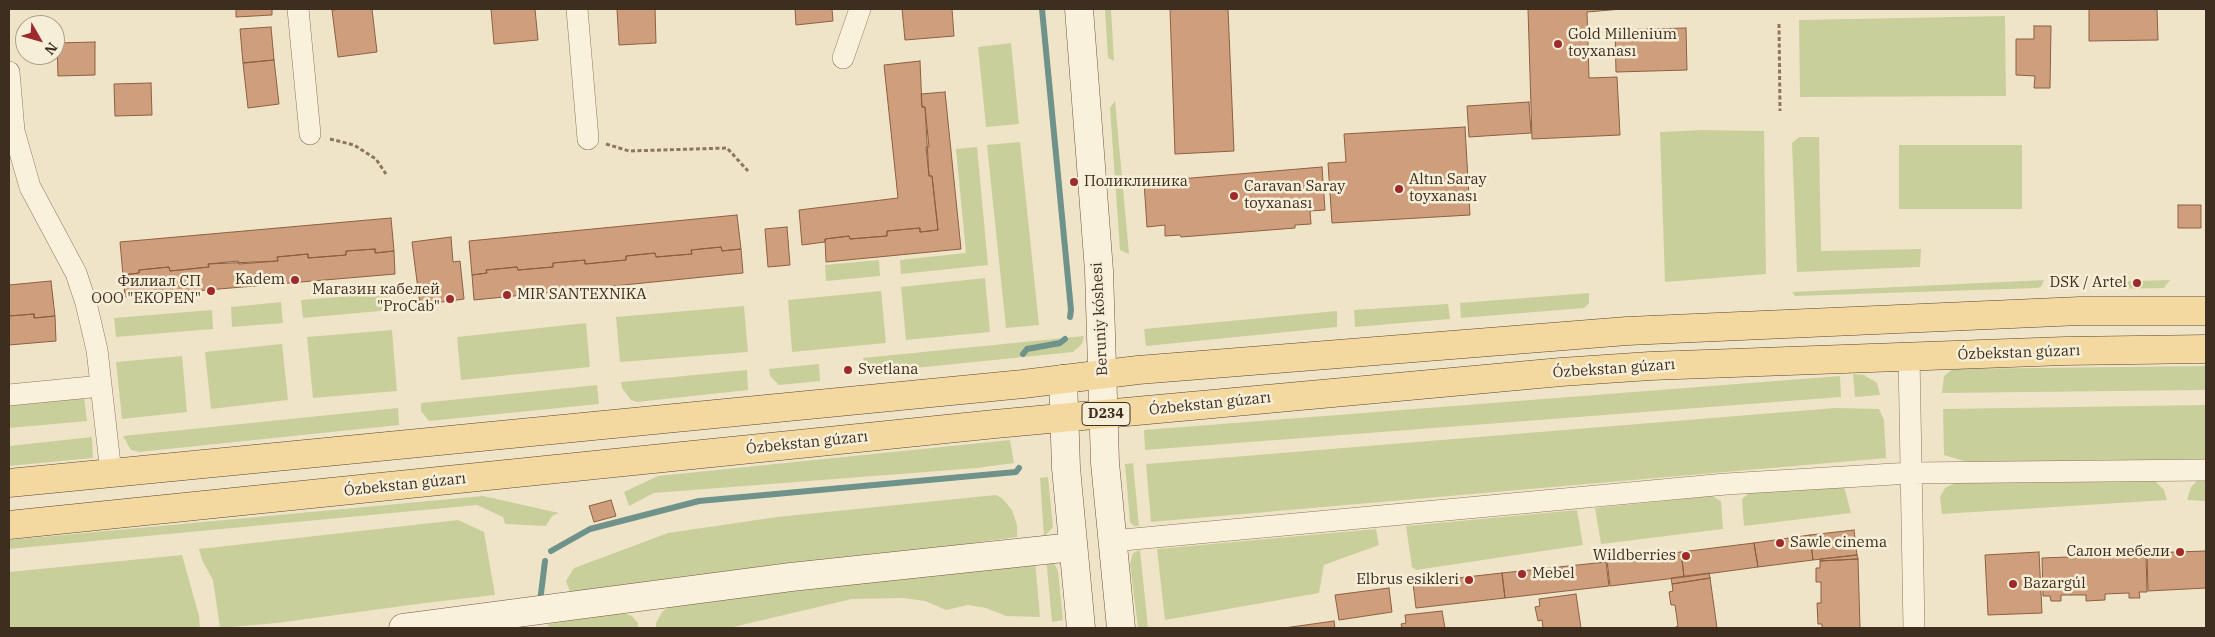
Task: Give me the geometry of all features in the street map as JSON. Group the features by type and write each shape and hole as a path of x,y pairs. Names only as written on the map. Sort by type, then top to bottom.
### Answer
{"main road":[{"path":"9,483 1103,374 1627,331 2080,310 2206,311"},
{"name":"Ózbekstan gúzarı","path":"9,525 1064,418 1571,372 1650,366 1909,356 2206,349"}],"street":[{"path":"298,9 310,134"},
{"path":"577,9 588,138"},
{"path":"843,58 860,9"},
{"name":"Beruniy kóshesi","path":"1079,9 1099,271 1105,463 1121,628"},
{"path":"9,72 14,131 30,187 76,273 86,303 97,350 111,473"},
{"path":"1909,356 1914,628"},
{"path":"1063,379 1066,468 1081,628"},
{"path":"9,395 101,386"},
{"path":"1066,468 1074,456 1083,452 1096,455 1105,463"},
{"path":"1112,541 1726,484 1912,473 2206,470"},
{"path":"404,628 514,621 791,577 1073,547"}],"path":[{"path":"1778,24 1780,111"},
{"path":"310,134 354,145 376,159 386,174"},
{"path":"588,138 629,152 727,148 748,171"}],"green space":[{"path":"1105,9 1111,9 1114,61 1108,58"},
{"path":"2005,16 2006,96 1800,97 1799,20"},
{"path":"1011,43 1019,124 986,127 978,47"},
{"path":"1115,101 1129,254 1120,250 1110,108"},
{"path":"1703,130 1764,131 1766,274 1665,282 1660,132"},
{"path":"1799,137 1819,137 1821,251 1921,249 1920,267 1797,272 1792,143"},
{"path":"1020,142 1039,325 1006,328 987,145"},
{"path":"1899,145 2022,145 2022,209 1899,209"},
{"path":"977,147 988,265 901,274 900,260 966,253 956,149"},
{"path":"879,260 880,276 826,281 825,265"},
{"path":"985,278 990,332 906,340 901,287"},
{"path":"2044,280 2041,287 2038,288 1795,296 1792,292"},
{"path":"2170,280 2164,288 2113,289 2107,287 2103,282"},
{"path":"881,291 886,343 792,352 788,300"},
{"path":"389,293 391,310 303,318 301,300"},
{"path":"1589,293 1589,303 1584,308 1461,318 1460,303"},
{"path":"281,302 283,323 232,327 231,307"},
{"path":"1448,304 1450,319 1355,327 1354,310"},
{"path":"744,306 748,352 620,362 616,317"},
{"path":"212,310 213,329 116,337 114,318"},
{"path":"1337,311 1337,327 1146,346 1144,329"},
{"path":"586,323 590,367 461,380 457,337"},
{"path":"392,330 397,391 313,398 307,337"},
{"path":"1084,336 1082,344 1073,352 866,373 863,358"},
{"path":"282,344 288,400 211,409 205,352"},
{"path":"182,356 187,412 122,419 116,362"},
{"path":"819,364 820,381 779,385 770,376 769,369"},
{"path":"2206,366 2206,390 1942,393 1944,376 1953,369"},
{"path":"747,370 748,390 637,402 631,400 622,388 621,382"},
{"path":"1853,374 1864,375 1877,383 1880,395 1855,397"},
{"path":"1840,376 1841,397 1145,450 1144,430"},
{"path":"597,385 599,404 429,421 421,411 421,403"},
{"path":"84,397 87,421 9,428 9,405"},
{"path":"2206,405 2206,459 1971,463 1944,455 1943,409"},
{"path":"398,408 399,425 139,452 131,450 123,436"},
{"path":"1835,408 1879,409 1884,420 1886,458 1151,522 1146,464"},
{"path":"92,437 93,458 9,466 9,446"},
{"path":"1010,440 1014,463 977,468 654,493 629,506 624,492 658,476"},
{"path":"1133,463 1139,526 1134,526 1130,522 1125,464"},
{"path":"1048,477 1053,527 1044,537 1040,478"},
{"path":"2154,480 2164,490 2167,500 1942,514 1940,497 1945,488 1955,483"},
{"path":"2197,481 2206,481 2206,501 2187,500 2191,487"},
{"path":"1844,486 1851,513 1744,526 1742,499 1751,491"},
{"path":"996,495 1003,499 1012,510 1017,525 1017,537 572,597 566,581 574,568 668,533 777,517"},
{"path":"483,496 559,513 552,516 546,526 505,524 503,517 477,505 9,549 9,540"},
{"path":"1712,496 1721,501 1723,529 1601,544 1595,508"},
{"path":"1577,510 1583,545 1416,570 1412,567 1406,526"},
{"path":"458,520 484,532 495,595 277,623 220,628 213,580 202,560 199,549"},
{"path":"1376,529 1379,545 1324,565 1319,593 1165,620 1157,549"},
{"path":"1140,550 1148,628 1138,628 1130,564 1133,553"},
{"path":"182,555 199,616 200,628 9,628 9,572"},
{"path":"1046,557 1053,561 1058,571 1063,620 1052,622"},
{"path":"1035,560 1040,617 1006,616 986,608 968,605 946,610 925,601 903,598 852,599 729,628 656,628 656,623 662,612 670,606"},
{"path":"622,612 632,616 638,623 638,628 549,628 548,624"}],"building":[{"path":"236,9 272,9 272,15 236,17"},
{"path":"372,9 377,52 338,57 332,10"},
{"path":"491,9 535,9 538,40 494,44"},
{"path":"617,9 655,9 656,43 619,45"},
{"path":"795,9 832,9 833,21 796,25"},
{"path":"902,9 952,9 954,36 905,40"},
{"path":"1170,9 1228,9 1234,151 1175,154"},
{"name":"Gold Millenium toyxanası","path":"1528,9 1622,9 1587,12 1589,78 1617,77 1620,135 1532,139"},
{"path":"2089,9 2157,9 2158,40 2089,41"},
{"path":"2034,26 2051,26 2050,88 2034,88 2035,76 2016,75 2016,39 2034,39"},
{"path":"271,27 274,60 243,63 240,29"},
{"path":"1686,28 1687,70 1616,72 1615,30"},
{"path":"95,42 95,75 58,76 58,65 65,65 65,43"},
{"path":"274,60 279,104 248,108 243,63"},
{"path":"920,61 922,107 925,107 929,147 926,147 929,176 932,176 938,230 920,232 920,228 887,231 887,236 850,239 849,236 825,239 825,242 802,245 799,210 898,198 884,65"},
{"path":"151,83 152,115 115,116 114,84"},
{"path":"945,92 961,249 826,262 825,239 849,236 850,239 887,236 887,231 920,228 920,232 938,230 932,176 929,176 925,107 922,107 921,94"},
{"path":"1529,102 1531,133 1469,137 1467,106"},
{"name":"Altın Saray toyxanası","path":"1465,127 1470,215 1332,223 1328,163 1346,162 1344,134"},
{"name":"Caravan Saray toyxanası","path":"1322,167 1325,210 1310,211 1311,224 1295,225 1295,228 1181,237 1180,235 1165,236 1165,225 1147,227 1144,182"},
{"path":"2178,205 2201,205 2201,228 2178,228"},
{"path":"737,215 741,249 722,251 721,247 691,250 692,254 656,257 655,253 626,256 626,260 585,264 585,260 553,263 553,267 518,270 517,267 486,270 487,273 472,275 469,241"},
{"path":"391,218 394,251 375,253 375,249 346,251 346,255 308,258 308,254 277,257 278,261 239,264 238,261 208,264 209,267 170,271 169,267 139,270 139,273 123,275 120,242"},
{"path":"787,227 790,265 768,267 765,229"},
{"path":"451,237 453,262 460,261 464,299 420,305 412,242"},
{"path":"721,247 722,251 741,249 743,273 474,300 472,275 487,273 486,270 517,267 518,270 553,267 553,263 585,260 585,264 626,260 626,256 655,253 656,257 692,254 691,250"},
{"path":"375,249 375,253 394,251 395,274 125,297 123,275 139,273 139,270 169,267 170,271 209,267 208,264 278,261 277,257 308,254 308,258 346,255 346,251"},
{"path":"51,281 55,316 34,318 34,314 9,316 9,285"},
{"path":"34,314 34,318 55,316 56,341 9,345 9,316"},
{"path":"611,500 616,516 594,522 589,506"},
{"path":"1854,530 1857,555 1813,560 1810,535"},
{"path":"1810,535 1813,560 1758,567 1754,543"},
{"path":"1754,543 1758,567 1684,577 1681,552"},
{"path":"2206,551 2206,588 2148,591 2147,553"},
{"path":"1681,552 1684,577 1610,586 1607,561"},
{"name":"Bazargúl","path":"2039,552 2042,613 1988,615 1985,555"},
{"path":"2146,554 2147,592 2139,592 2140,598 2129,598 2129,593 2105,594 2105,600 2086,601 2086,595 2061,595 2061,601 2051,601 2050,596 2043,596 2042,558"},
{"path":"1857,555 1858,559 1820,561 1820,559"},
{"path":"1858,559 1860,628 1822,628 1822,624 1818,624 1817,603 1821,603 1821,582 1816,582 1816,568 1820,568 1820,561"},
{"path":"1606,562 1609,586 1505,598 1502,573"},
{"path":"1502,573 1505,598 1416,608 1413,583"},
{"path":"1709,573 1710,578 1672,584 1671,578"},
{"path":"1710,578 1717,628 1674,628 1678,626 1675,605 1671,605 1669,592 1673,591 1672,584"},
{"path":"1389,588 1392,612 1339,620 1335,595"},
{"path":"1576,594 1581,628 1543,628 1542,620 1538,621 1535,607 1540,606 1539,599"},
{"path":"1442,611 1445,628 1402,628 1401,624 1406,623 1405,615"},
{"path":"1334,621 1335,628 1284,628"}],"waterway":[{"path":"1042,9 1071,310 1070,317"},
{"path":"1023,354 1027,349 1060,343 1065,339"},
{"path":"551,551 590,529 699,501 1016,472 1019,468"},
{"path":"540,602 545,561"}],"place":[{"name":"Gold Millenium toyxanası","path":"1558,44"},
{"name":"Поликлиника","path":"1074,182"},
{"name":"Altın Saray toyxanası","path":"1399,189"},
{"name":"Caravan Saray toyxanası","path":"1234,196"},
{"name":"Kadem","path":"295,280"},
{"name":"DSK / Artel","path":"2137,283"},
{"name":"Филиал СП OOO \"EKOPEN\"","path":"211,291"},
{"name":"MIR SANTEXNIKA","path":"507,295"},
{"name":"Магазин кабелей \"ProCab\"","path":"450,299"},
{"name":"Svetlana","path":"848,370"},
{"name":"Sawle cinema","path":"1780,543"},
{"name":"Салон мебели","path":"2180,552"},
{"name":"Wildberries","path":"1686,556"},
{"name":"Mebel","path":"1522,574"},
{"name":"Elbrus esikleri","path":"1469,580"},
{"name":"Bazargúl","path":"2013,584"}]}
